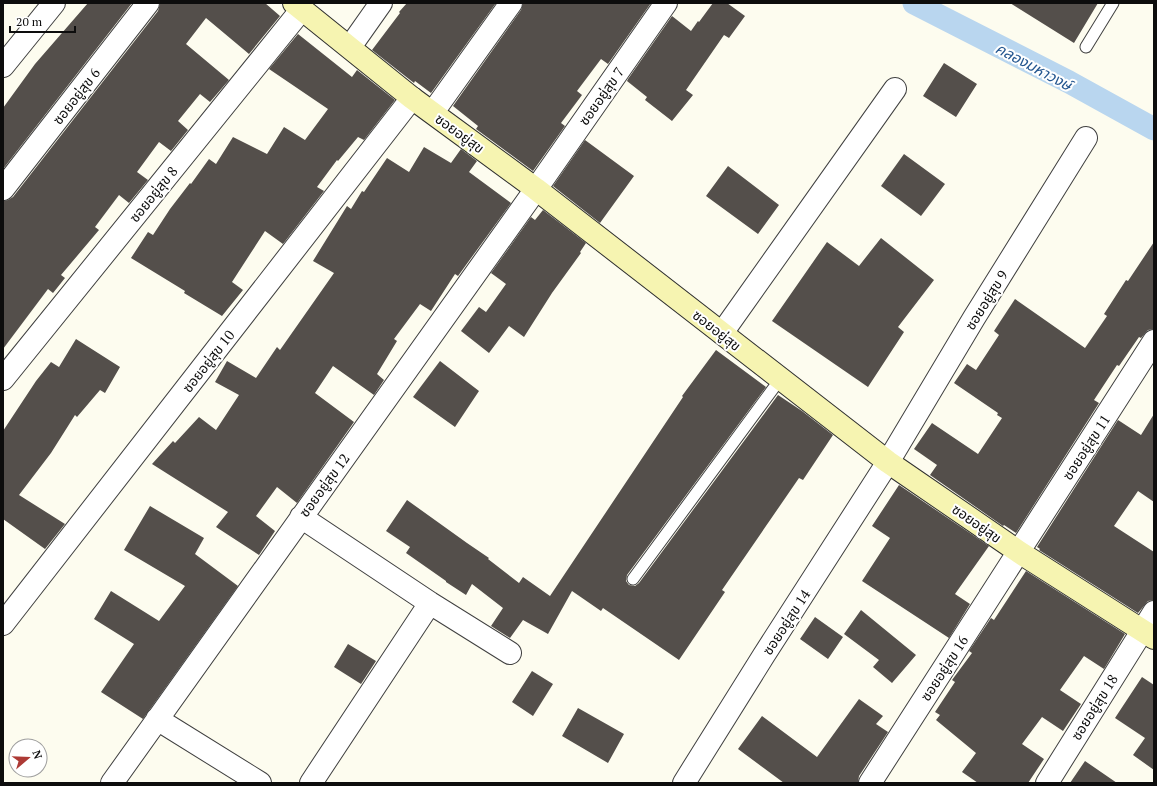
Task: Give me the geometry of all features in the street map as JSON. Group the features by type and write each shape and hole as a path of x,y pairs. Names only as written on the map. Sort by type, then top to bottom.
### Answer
{"street":[{"path":"3,66 54,3"},
{"name":"ซอยอยู่สุข 6","path":"3,189 148,3"},
{"path":"350,47 381,3"},
{"path":"432,112 511,3"},
{"name":"ซอยอยู่สุข 7","path":"536,189 666,3"},
{"name":"ซอยอยู่สุข","path":"298,6 412,98 536,189 888,462 1019,552 1148,634"},
{"name":"ซอยอยู่สุข 8","path":"3,379 298,6"},
{"path":"722,333 895,89"},
{"name":"ซอยอยู่สุข 10","path":"3,624 412,98"},
{"name":"ซอยอยู่สุข 9","path":"888,462 974,318 1086,138"},
{"name":"ซอยอยู่สุข 12","path":"112,783 301,516 536,189"},
{"name":"ซอยอยู่สุข 11","path":"1019,552 1154,341"},
{"name":"ซอยอยู่สุข 14","path":"684,783 888,462"},
{"path":"301,516 430,603 510,653"},
{"name":"ซอยอยู่สุข 16","path":"870,783 1019,552"},
{"path":"312,783 430,603"},
{"name":"ซอยอยู่สุข 18","path":"1047,783 1148,634 1154,612"},
{"path":"157,719 260,783"}],"lane":[{"path":"1086,47 1113,3"},
{"path":"634,578 781,378"}],"building":[{"path":"88,3 132,3 3,169 3,108 35,64"},
{"path":"160,3 265,3 280,16 249,54 206,18 186,44 229,80 210,102 200,94 178,121 188,130 171,151 159,142 137,172 148,180 129,203 119,195 95,227 99,230 61,275 65,278 53,293 48,289 3,349 3,201 13,197 158,11"},
{"path":"407,3 496,3 431,93 415,81 414,83 372,50"},
{"path":"523,3 651,3 608,64 601,59 577,91 582,95 561,123 565,126 533,171 476,129 478,126 453,106 521,10"},
{"path":"713,3 727,3 745,16 729,38 724,35 686,90 693,95 672,121 645,100 647,97 627,81 672,16 691,31"},
{"path":"1010,3 1098,3 1074,43"},
{"path":"298,34 352,77 357,70 395,100 364,140 358,137 338,161 337,160 317,187 324,191 283,244 265,231 232,282 243,290 222,316 131,258 148,232 153,235 170,209 209,159 216,164 233,137 267,154 284,127 305,140 328,109 269,69"},
{"path":"944,63 977,84 956,117 923,96"},
{"path":"585,140 634,176 600,223 553,186"},
{"path":"424,147 451,163 461,149 477,161 469,172 511,203 458,276 455,274 431,311 420,304 394,339 397,341 377,374 384,380 374,395 333,366 315,393 354,422 297,503 277,487 256,516 275,531 259,555 216,527 228,512 152,464 173,441 175,443 199,417 216,430 239,395 215,382 227,361 256,378 277,347 280,350 334,273 313,261 347,206 351,209 362,191 364,192 387,158 409,172"},
{"path":"904,154 945,184 921,216 881,186"},
{"path":"728,166 779,205 758,234 706,196"},
{"path":"543,210 586,243 580,252 581,253 552,293 524,337 509,326 489,353 461,331 479,307 486,312 506,284 491,273 531,217 535,220"},
{"path":"881,238 934,280 898,327 904,332 868,387 772,321 827,242 859,266"},
{"path":"1154,242 1154,329 1148,330 1141,338 1139,337 1119,366 1117,365 1094,400 1099,403 1016,533 1004,525 1003,526 930,475 937,465 914,449 932,423 978,454 1002,418 997,415 998,413 954,383 967,364 976,370 999,335 994,331 1015,299 1085,348 1107,316 1104,314 1126,280 1128,281"},
{"path":"76,339 120,367 105,393 100,390 77,417 75,415 51,453 19,495 65,524 45,549 3,519 3,431 36,381 51,362 59,367"},
{"path":"716,350 766,387 627,575 626,581 629,585 635,586 639,583 778,395 833,435 803,480 799,478 722,590 725,592 679,660 603,608 601,611 572,591 548,634 523,620 510,638 491,626 503,608 472,584 466,595 446,582 406,553 410,547 386,531 407,500 489,558 488,559 519,583 523,577 550,596 683,397 682,396"},
{"path":"440,361 479,391 455,427 413,397"},
{"path":"1154,414 1154,502 1138,491 1114,526 1154,552 1154,600 1148,601 1138,613 1039,550 1040,549 1037,547 1118,420 1141,435"},
{"path":"899,485 989,546 955,594 970,604 949,638 862,581 890,538 872,526"},
{"path":"150,506 204,538 195,554 238,586 143,719 101,692 134,644 94,619 111,591 159,621 185,586 124,550"},
{"path":"1026,571 1125,634 1104,669 1084,656 1060,690 1081,704 1063,731 1042,717 1022,744 1044,759 1028,783 978,783 962,772 976,753 936,720 940,715 935,712 955,682 952,680 972,653 969,651 991,618 994,620"},
{"path":"861,610 916,655 892,683 873,667 879,660 844,634"},
{"path":"815,617 843,637 828,659 800,639"},
{"path":"348,644 376,661 361,684 334,667"},
{"path":"532,671 553,684 533,716 512,702"},
{"path":"1142,677 1154,685 1154,770 1133,755 1145,738 1115,718"},
{"path":"859,699 883,716 876,724 888,732 859,776 858,783 784,783 738,749 762,716 817,757"},
{"path":"578,708 624,734 608,763 562,736"},
{"path":"1085,761 1117,783 1070,783"}],"waterway":[{"name":"คลองมหาวงษ์","path":"914,3 1069,82 1154,129"}]}
